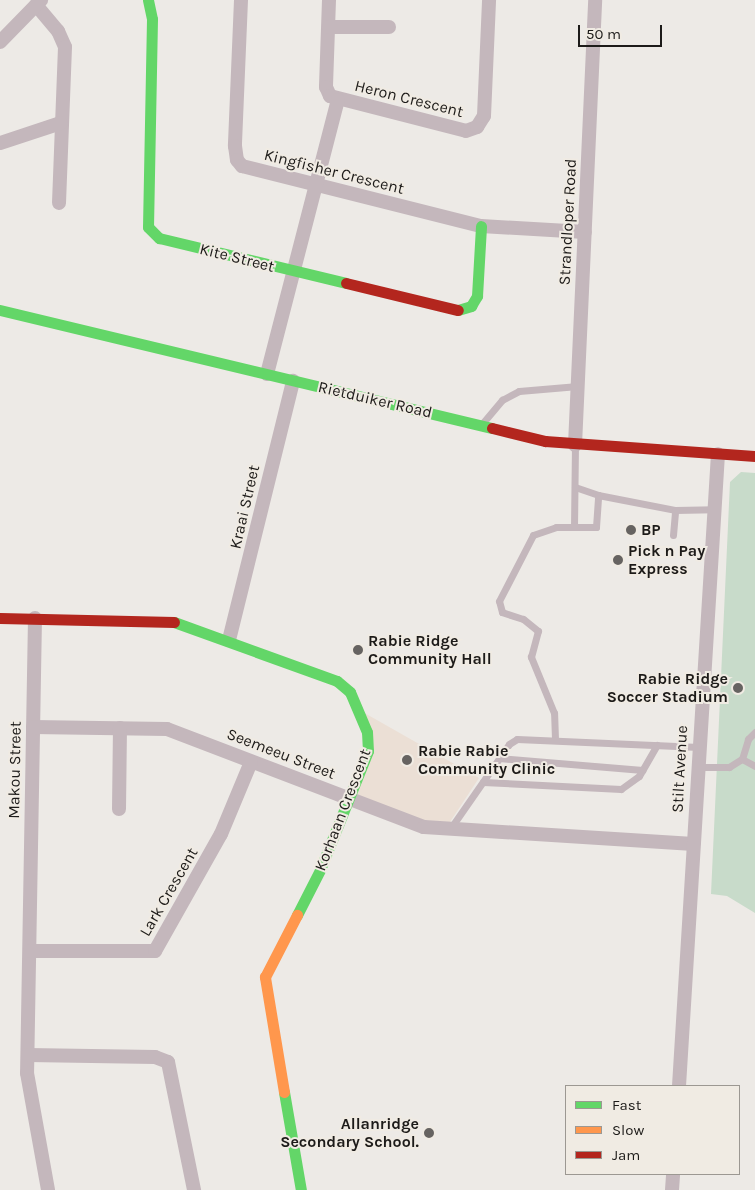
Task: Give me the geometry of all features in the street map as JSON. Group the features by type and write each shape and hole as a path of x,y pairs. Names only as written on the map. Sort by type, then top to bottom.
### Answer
{"street":[{"name":"Kite Street","path":"148,0 152,14 148,227 164,240 464,310 477,296 481,226"},
{"name":"Kingfisher Crescent","path":"241,0 237,160 246,168 481,226 585,232"},
{"name":"Heron Crescent","path":"329,0 327,89 338,100 460,130 477,127 485,111 489,0"},
{"name":"Strandloper Road","path":"576,445 595,0"},
{"path":"0,42 38,2 58,31 65,47 58,203"},
{"path":"329,27 389,28"},
{"path":"267,374 338,100"},
{"path":"0,143 61,123"},
{"name":"Rietduiker Road","path":"0,310 480,426 576,445 755,456"},
{"name":"Kraai Street","path":"230,640 294,381"},
{"name":"Stilt Avenue","path":"679,1085 718,454"},
{"name":"Korhaan Crescent","path":"0,618 172,621 230,640 337,681 350,692 367,732 369,745 320,870 265,977 301,1190"},
{"name":"Makou Street","path":"34,618 28,1080 48,1190"},
{"name":"Seemeeu Street","path":"33,726 167,729 424,827 694,844"},
{"path":"119,810 120,728"},
{"name":"Lark Crescent","path":"30,951 155,951 217,841 251,762"},
{"path":"28,1055 155,1057 168,1062 194,1190"},
{"path":"672,1190 673,1175"}],"lane":[{"path":"480,426 488,412 502,400 519,391 578,386"},
{"path":"574,527 576,445"},
{"path":"574,487 598,495 675,510 714,510"},
{"path":"555,739 554,713 531,657 538,631 533,624 502,612 499,601 533,534 546,529 596,527 598,495"},
{"path":"673,535 675,510"},
{"path":"698,767 729,767 742,759 748,739 755,732"},
{"path":"450,830 499,758 517,739 555,739 699,747"},
{"path":"483,782 615,790 630,785 643,770 657,745"},
{"path":"499,758 643,770"},
{"path":"742,759 755,766"}],"shaded area":[{"name":"Rabie Rabie Community Clinic","path":"361,711 479,778 448,825 422,822 353,796 373,742"}],"green space":[{"name":"Rabie Ridge Soccer Stadium","path":"741,472 755,473 755,913 727,896 711,894 730,482"}],"traffic: fast":[{"path":"148,0 152,19 148,227 159,238 346,283"},
{"path":"458,310 471,306 477,296 481,226"},
{"path":"0,310 492,428"},
{"path":"174,622 337,681 350,692 367,732 368,751 320,870 297,915"},
{"path":"284,1092 301,1190"}],"traffic: slow":[{"path":"284,1092 265,977 297,915"}],"traffic: jam":[{"path":"346,283 458,310"},
{"path":"492,428 545,441 755,456"},
{"path":"0,618 174,622"}],"place":[{"name":"BP","path":"631,530"},
{"name":"Pick n Pay Express","path":"618,560"},
{"name":"Rabie Ridge Community Hall","path":"358,650"},
{"name":"Rabie Ridge Soccer Stadium","path":"738,688"},
{"name":"Rabie Rabie Community Clinic","path":"407,760"},
{"name":"Allanridge Secondary School.","path":"429,1133"}]}
